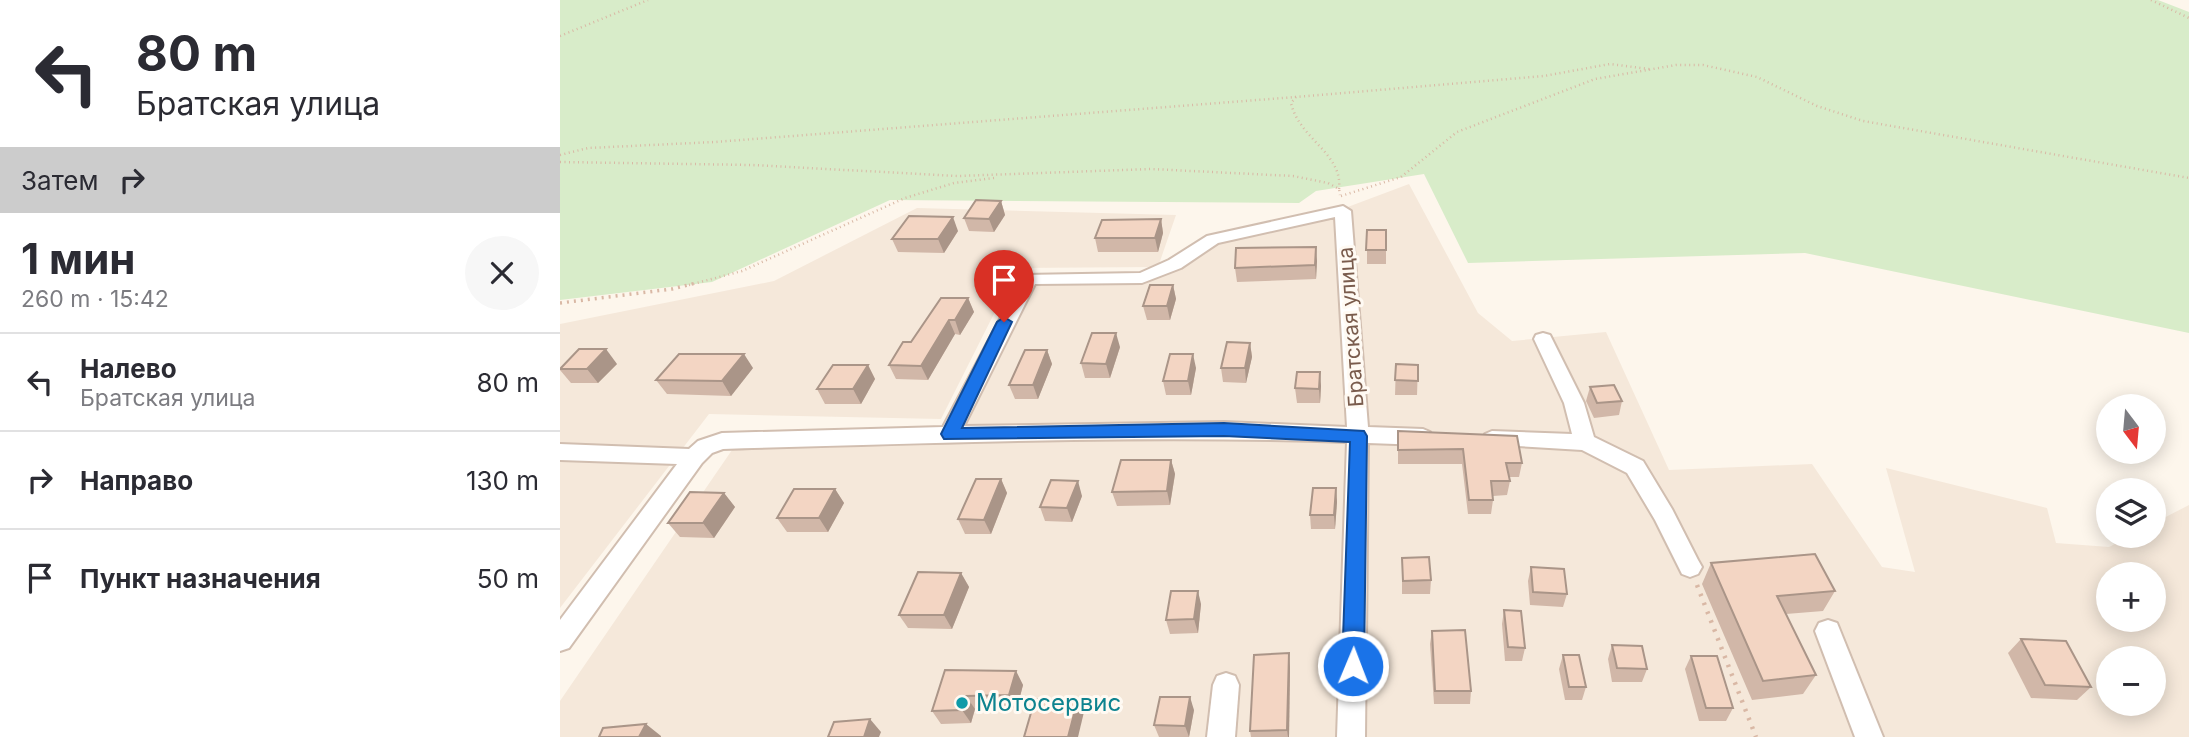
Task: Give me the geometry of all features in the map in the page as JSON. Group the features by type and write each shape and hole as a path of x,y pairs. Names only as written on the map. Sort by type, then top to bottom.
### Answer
{"street":[{"path":"950,434 1028,279 1142,278 1175,264 1213,240 1342,203"},
{"name":"Братская улица","path":"694,457 705,447 722,442 950,434 1224,429 1358,436 1342,203"},
{"path":"1543,339 1574,402 1585,442"},
{"path":"1351,737 1358,436 1444,438"},
{"path":"1471,438 1585,442 1635,467 1664,515 1690,567"},
{"path":"560,452 694,457"},
{"path":"560,640 694,457"},
{"path":"1828,631 1869,737"},
{"path":"1221,737 1226,685"}],"path":[{"path":"560,36 648,0"},
{"path":"2151,0 2189,18"},
{"path":"560,155 588,148 728,141 1544,76 1610,64 1656,70"},
{"path":"1296,97 1291,103 1294,116 1303,131 1333,161 1342,178 1339,188 1342,203 1401,177 1457,132 1595,79 1676,65 1703,65 1757,77 1817,106 1863,121 2189,178"},
{"path":"560,162 751,164 958,176 1151,169 1293,176 1339,188"},
{"path":"560,303 672,289 742,271 905,198 954,183 1010,175"},
{"path":"1690,567 1756,737"}],"shaded area":[{"path":"1409,184 1478,313 1512,341 1606,332 1669,470 1812,464 1882,567 1915,572 1886,468 2047,508 2056,543 2096,548 2166,548 2166,517 2189,505 2189,737 560,737 560,701 732,450 754,445 950,440 1029,279 1151,275 1203,241 1329,214"},
{"path":"917,208 1176,215 1158,267 1017,268 941,419 709,414 560,608 560,324 774,281"}],"green space":[{"path":"560,0 2158,0 2189,12 2189,333 1805,253 1468,263 1424,174 1316,191 1299,203 890,200 712,282 560,300"}],"building":[{"path":"976,200 1001,201 989,219 964,218"},
{"path":"909,216 953,217 938,239 892,239"},
{"path":"1161,219 1155,238 1095,238 1102,220"},
{"path":"1367,230 1386,230 1386,250 1366,250"},
{"path":"1316,247 1315,265 1235,268 1236,248"},
{"path":"1150,285 1173,285 1167,306 1143,306"},
{"path":"941,298 968,298 955,320 949,320 921,366 889,365 903,342 911,342"},
{"path":"1092,333 1116,333 1106,364 1081,363"},
{"path":"1227,342 1250,343 1245,368 1221,368"},
{"path":"579,349 606,349 587,369 560,369"},
{"path":"1025,350 1047,350 1033,385 1009,385"},
{"path":"679,354 744,354 722,381 656,380"},
{"path":"1170,354 1193,354 1188,381 1163,381"},
{"path":"1396,364 1418,365 1418,381 1395,380"},
{"path":"833,365 868,365 853,389 817,389"},
{"path":"1297,372 1320,372 1319,389 1295,388"},
{"path":"1614,385 1622,401 1597,403 1590,387"},
{"path":"1398,431 1517,436 1522,463 1506,463 1510,481 1491,481 1493,500 1469,500 1463,449 1398,450"},
{"path":"1121,460 1171,460 1167,491 1112,492"},
{"path":"976,479 1001,479 984,520 958,519"},
{"path":"1051,480 1078,481 1067,508 1040,507"},
{"path":"1313,488 1336,488 1334,515 1310,515"},
{"path":"794,489 835,489 819,518 777,518"},
{"path":"690,492 724,493 703,523 668,523"},
{"path":"1815,554 1835,591 1777,596 1816,675 1763,681 1711,563"},
{"path":"1429,557 1431,580 1403,581 1402,558"},
{"path":"1531,567 1564,569 1567,594 1533,592"},
{"path":"918,572 961,573 944,615 899,615"},
{"path":"1171,591 1198,591 1194,619 1166,620"},
{"path":"1504,610 1521,611 1525,648 1508,647"},
{"path":"1465,630 1471,691 1435,691 1432,631"},
{"path":"2021,639 2066,641 2091,687 2045,685"},
{"path":"1612,645 1642,646 1647,669 1617,668"},
{"path":"1289,653 1287,730 1250,731 1254,655"},
{"path":"1563,655 1579,655 1586,687 1569,687"},
{"path":"1691,656 1717,656 1733,708 1706,708"},
{"path":"945,670 1016,671 1009,695 966,696 962,710 932,711"},
{"path":"1160,697 1190,697 1185,726 1154,725"},
{"path":"1035,699 1078,699 1068,737 1024,737"},
{"path":"870,719 864,737 828,737 834,722"},
{"path":"646,724 639,737 599,737 603,728"}],"place":[{"name":"Мотосервис","path":"962,703"}],"route":[{"path":"1004,322 950,434 1224,429 1358,436 1353,666"}]}
